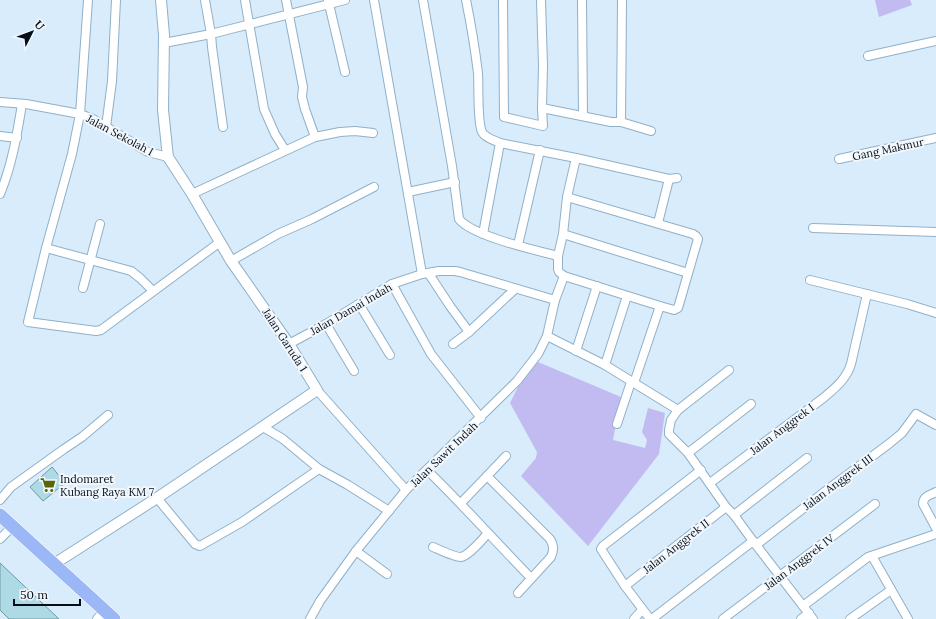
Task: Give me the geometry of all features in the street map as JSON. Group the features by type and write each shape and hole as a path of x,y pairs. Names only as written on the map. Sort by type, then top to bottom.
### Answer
{"highway":[{"path":"0,515 54,564 101,615 114,619"}],"street":[{"path":"88,0 80,114 72,154 46,248 28,322 96,332 220,242"},
{"path":"106,127 112,81 116,0"},
{"name":"Jalan Garuda 1","path":"161,0 164,43 163,110 168,157 192,194 231,261 289,344 317,390"},
{"path":"205,0 223,127"},
{"path":"245,0 264,108 275,134 285,150"},
{"path":"286,0 303,87 302,97 315,137"},
{"path":"164,43 211,34 290,15 329,2 345,0"},
{"path":"374,0 408,192 426,274 468,332"},
{"path":"423,0 455,182 455,198 458,219 463,224 483,234 558,256"},
{"path":"466,0 478,74 480,124 482,133 489,138 500,142 673,179 658,223"},
{"path":"503,0 504,117 543,126 541,0"},
{"path":"582,0 583,116"},
{"path":"621,122 622,0"},
{"path":"329,2 344,72"},
{"path":"868,56 936,41"},
{"name":"Jalan Sekolah I","path":"0,102 22,104 80,114 93,118 148,152 168,157"},
{"path":"0,194 17,138 22,104"},
{"path":"542,108 611,122 621,122 652,131"},
{"path":"192,194 315,137 340,132 355,131 374,133"},
{"path":"0,136 17,138"},
{"name":"Gang Makmur","path":"839,159 936,138"},
{"path":"483,234 500,142"},
{"path":"518,245 540,150"},
{"path":"567,197 658,223 696,236 698,239 678,308 674,310 660,306 564,276 559,272 558,256 563,234 567,197 576,158"},
{"path":"408,192 455,182"},
{"path":"231,261 278,234 312,219 374,187"},
{"path":"82,288 100,224"},
{"path":"813,228 936,232"},
{"path":"563,234 688,273"},
{"path":"46,248 131,271 152,291"},
{"name":"Jalan Damai Indah","path":"289,344 326,324 392,284 439,271 455,271 555,300"},
{"path":"481,418 517,381 538,354 547,336 555,300 564,276"},
{"path":"810,280 908,304 936,313"},
{"name":"Jalan Sawit Indah","path":"310,619 320,601 356,551 406,490 481,418 431,354 392,284"},
{"path":"576,351 597,286"},
{"path":"453,344 516,289"},
{"name":"Jalan Anggrek I","path":"710,483 822,399 839,384 849,371 867,294"},
{"path":"605,365 627,296"},
{"path":"359,304 390,355"},
{"path":"617,424 660,306"},
{"path":"326,324 354,370"},
{"path":"547,336 605,365 678,410"},
{"path":"729,370 678,410 672,420 669,432 688,453 726,506 811,616 801,619"},
{"path":"54,564 157,498 317,390 406,490"},
{"path":"688,453 751,404"},
{"name":"Jalan Anggrek III","path":"651,619 890,443 902,433 916,414 936,425"},
{"path":"0,500 11,487 82,437 108,415"},
{"path":"263,427 283,439 319,469 390,511"},
{"path":"461,503 506,456"},
{"path":"734,515 807,458"},
{"path":"157,498 195,544 200,546 242,522 319,469"},
{"path":"428,470 531,578"},
{"path":"651,619 642,610 601,549 700,470"},
{"path":"487,476 550,539 553,545 554,550 551,558 518,593"},
{"path":"936,492 925,497 923,500 923,504 936,528"},
{"name":"Jalan Anggrek IV","path":"723,619 875,504"},
{"name":"Jalan Anggrek II","path":"625,586 726,506"},
{"path":"0,539 13,526"},
{"path":"433,547 463,556 488,533"},
{"path":"803,606 868,557 936,534"},
{"path":"356,551 387,574"},
{"path":"872,556 908,619"},
{"path":"850,619 891,590"},
{"path":"634,619 642,610"}],"shaded area":[{"path":"875,0 910,0 912,5 879,17"},
{"path":"538,362 621,397 613,440 645,448 647,440 642,432 648,408 665,413 659,454 588,546 521,476 536,458 537,452 510,403 518,387 534,363"}],"building":[{"name":"Indomaret Kubang Raya KM 7","path":"52,467 65,483 43,501 30,487"},
{"path":"0,563 59,619 9,619 0,610"}],"place":[{"name":"Indomaret Kubang Raya KM 7","path":"48,485"}]}
